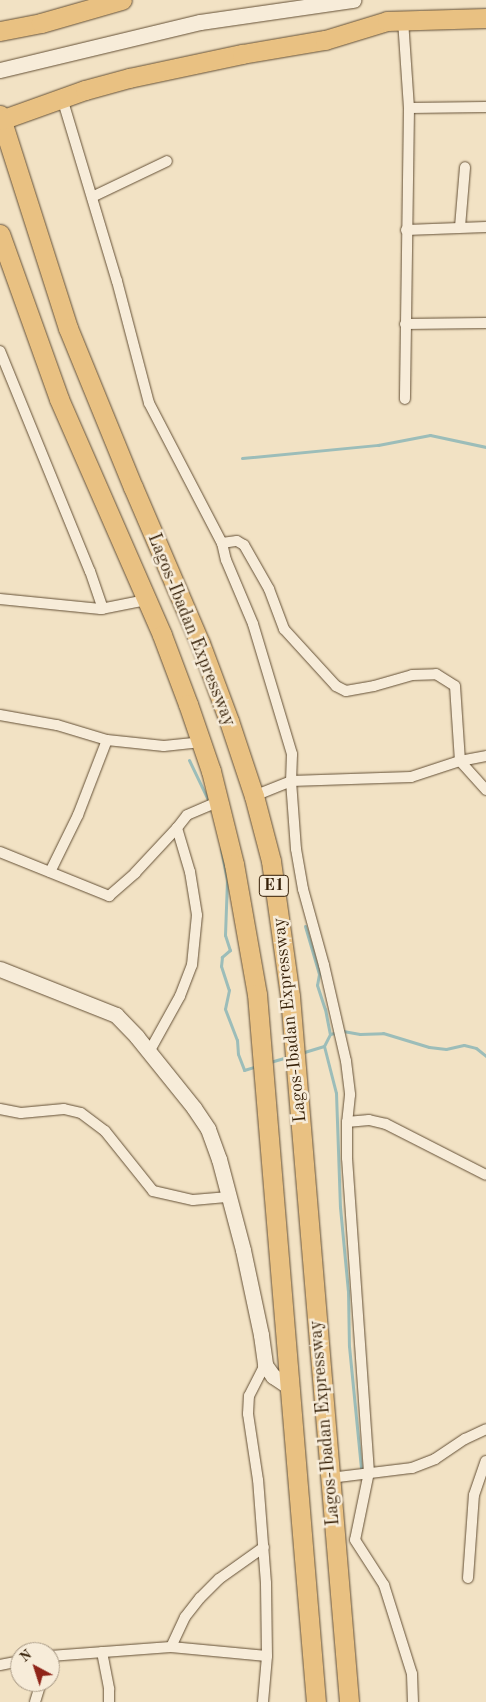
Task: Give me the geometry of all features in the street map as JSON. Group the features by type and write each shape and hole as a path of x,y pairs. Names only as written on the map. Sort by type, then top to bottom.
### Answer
{"highway":[{"path":"0,31 41,23 122,0"},
{"path":"1,117 160,71 325,40 376,23 403,20 486,18"},
{"name":"Lagos-Ibadan Expressway","path":"1,117 68,328 122,461 200,643 230,721 254,796 270,861 290,996 350,1702"},
{"name":"Lagos-Ibadan Expressway","path":"0,234 59,399 165,644 201,742 218,802 245,917 257,994 316,1702"}],"street":[{"path":"0,70 200,22 291,7 353,0"},
{"path":"403,20 409,108 405,399"},
{"path":"62,98 117,281 149,403 222,543 226,560 253,624 292,754 291,781 296,849 303,889 324,965 346,1061 350,1095 347,1122 347,1158 369,1472 355,1540 384,1585 412,1674 413,1702"},
{"path":"409,108 486,108"},
{"path":"92,197 166,161"},
{"path":"460,227 465,167"},
{"path":"406,230 486,227"},
{"path":"405,324 486,323"},
{"path":"0,351 90,571 103,609"},
{"path":"222,543 237,541 244,545 270,589 284,629 336,686 346,691 374,686 412,675 436,674 455,686 460,760 486,790"},
{"path":"0,599 103,609 146,600"},
{"path":"0,715 57,725 107,740 164,746 201,742"},
{"path":"50,872 78,815 107,740"},
{"path":"254,796 291,781 411,777 460,760 486,756"},
{"path":"0,852 109,896 135,873 178,828 187,815 218,802"},
{"path":"149,1052 180,996 192,965 197,915 190,872 178,828"},
{"path":"0,969 116,1015 149,1052 194,1108 208,1129 229,1197 261,1335 265,1365 274,1376 291,1388"},
{"path":"0,1109 22,1113 64,1109 81,1113 105,1131 153,1191 193,1200 229,1197"},
{"path":"347,1122 369,1120 386,1124 486,1175"},
{"path":"263,1702 268,1656 264,1547 258,1480 248,1414 249,1396 265,1365"},
{"path":"330,1478 412,1468 427,1462 486,1429"},
{"path":"468,1578 474,1495 486,1462"},
{"path":"171,1647 184,1617 200,1598 219,1580 264,1547"},
{"path":"60,1655 171,1647 268,1656"},
{"path":"102,1652 109,1689 109,1702"}],"waterway":[{"path":"242,458 378,445 430,435 486,447"},
{"path":"189,760 209,802"},
{"path":"221,849 227,880 225,935 230,950 222,957 221,966 229,990 225,1009 237,1040 238,1054 244,1070 257,1066"},
{"path":"305,926 319,974 317,985 325,1009 330,1034"},
{"path":"301,1053 324,1046 330,1034 343,1031 360,1034 383,1033 429,1047 446,1049 464,1045 476,1048 486,1056"},
{"path":"324,1046 336,1093 340,1207 348,1291 349,1346 361,1468"},
{"path":"270,1062 288,1057"}]}
